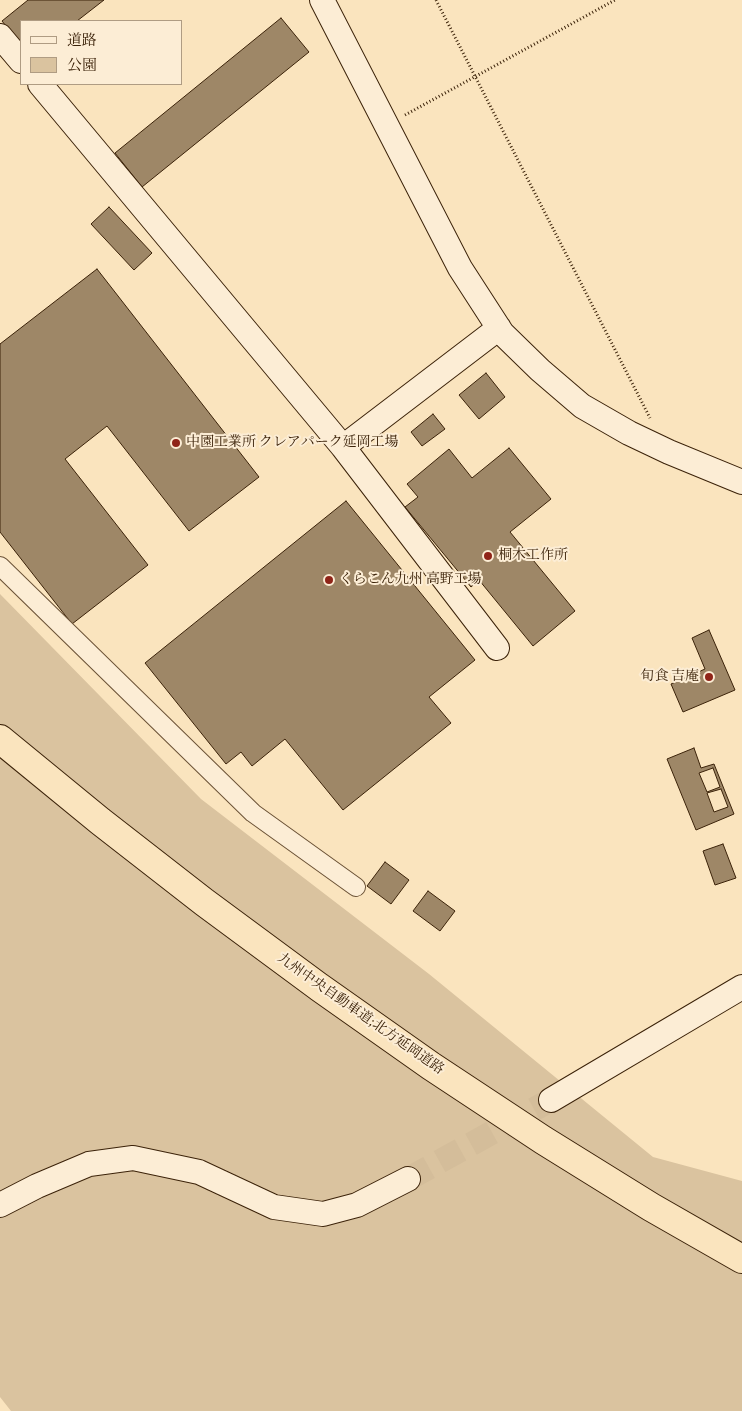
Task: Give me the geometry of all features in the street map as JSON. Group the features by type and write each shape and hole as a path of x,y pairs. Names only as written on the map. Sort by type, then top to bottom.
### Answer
{"highway":[{"name":"九州中央自動車道;北方延岡道路","path":"0,739 100,821 204,902 431,1066 543,1140 652,1207 742,1259"}],"street":[{"path":"322,0 460,268 500,328 540,370 582,406 629,433 742,482"},
{"path":"0,36 20,60"},
{"path":"41,85 344,447 497,648"},
{"path":"344,447 500,328"},
{"path":"0,566 253,813 356,888"},
{"path":"551,1100 742,987"},
{"path":"0,1205 37,1186 90,1164 133,1158 199,1172 274,1206 323,1214 357,1205 408,1179"}],"path":[{"path":"436,0 650,418"},
{"path":"387,125 615,0"}],"green space":[{"path":"0,594 201,799 429,974 653,1157 742,1181 742,1411 11,1411 0,1397"}],"building":[{"path":"28,0 104,0 78,20 20,20 20,44 2,21"},
{"path":"281,18 309,52 142,187 115,153"},
{"path":"109,207 152,253 134,270 91,224"},
{"name":"中園工業所 クレアパーク延岡工場","path":"97,269 259,477 189,531 107,426 65,459 148,565 72,624 0,532 0,344"},
{"path":"486,373 505,397 479,419 459,395"},
{"path":"433,414 445,429 422,446 411,432"},
{"name":"桐木工作所","path":"509,448 551,499 510,532 575,611 533,646 479,580 471,587 405,507 418,497 407,484 449,449 472,478"},
{"name":"くらこん九州 高野工場","path":"346,501 475,660 429,697 451,723 343,810 285,739 252,766 241,752 226,764 145,663"},
{"name":"旬食 吉庵","path":"709,630 735,690 683,712 671,684 705,669 692,638"},
{"path":"694,748 701,768 714,764 734,814 696,830 667,759"},
{"path":"713,768 720,787 707,792 699,773"},
{"path":"721,789 728,807 714,812 707,793"},
{"path":"723,844 736,878 715,885 703,851"},
{"path":"385,862 409,880 391,904 367,886"},
{"path":"428,891 455,911 440,931 413,911"}],"tunnel":[{"path":"408,1179 551,1100"}],"place":[{"name":"中園工業所 クレアパーク延岡工場","path":"176,443"},
{"name":"桐木工作所","path":"488,556"},
{"name":"くらこん九州 高野工場","path":"329,580"},
{"name":"旬食 吉庵","path":"709,677"}]}
